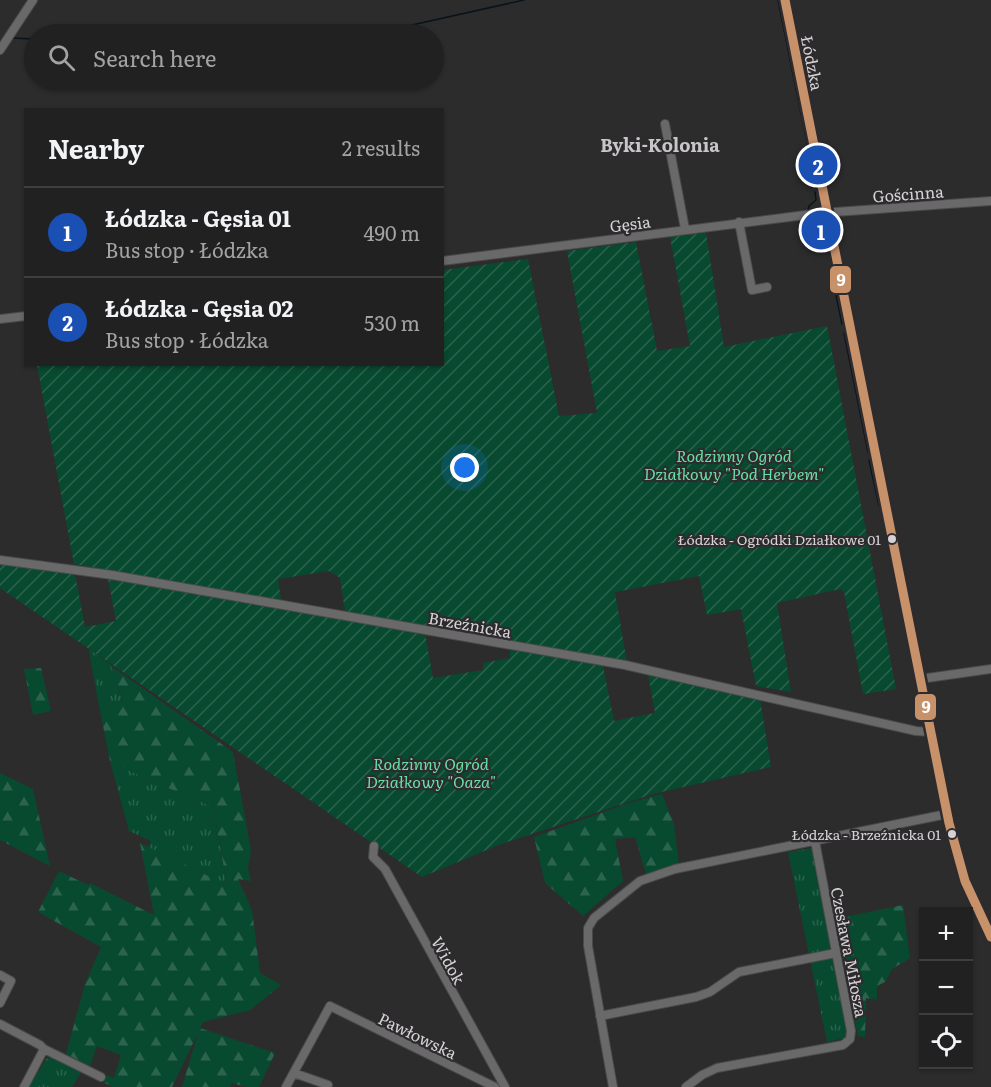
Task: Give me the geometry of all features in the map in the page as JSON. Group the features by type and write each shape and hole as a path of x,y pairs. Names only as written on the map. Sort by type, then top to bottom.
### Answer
{"main road":[{"name":"Łódzka","path":"785,0 824,212 947,814 965,881 991,937"}],"street":[{"path":"0,50 33,0"},
{"path":"665,124 685,229"},
{"name":"Gościnna","path":"824,212 991,201"},
{"name":"Gęsia","path":"444,261 824,212"},
{"path":"739,222 752,290 767,287"},
{"path":"0,320 24,316"},
{"name":"Brzeźnicka","path":"0,560 112,575 625,665 915,731 931,732"},
{"path":"920,679 991,669"},
{"path":"613,1087 588,946 588,928 594,918 628,889 650,876 947,814"},
{"name":"Czesława Miłosza","path":"686,1087 702,1075 717,1068 846,1044 850,1039 851,1032 815,841"},
{"name":"Widok","path":"374,846 373,857 385,869 505,1087"},
{"path":"600,1016 696,997 710,992 739,972 836,953"},
{"path":"0,975 11,981 0,1003"},
{"name":"Pawłowska","path":"294,1073 330,1006 495,1087"},
{"path":"0,1024 101,1077"},
{"path":"24,1087 44,1049"},
{"path":"286,1087 294,1073 328,1085"}],"green space":[{"name":"Rodzinny Ogród Działkowy \"Pod Herbem\"","path":"706,233 724,347 827,326 896,689 863,694 844,592 840,589 777,603 791,692 756,686 741,609 707,615 699,576 615,592 627,663 345,611 340,578 329,571 278,579 281,600 74,564 37,366 444,366 444,270 528,259 559,416 597,413 567,251 636,242 657,351 690,346 670,237"},
{"name":"Rodzinny Ogród Działkowy \"Oaza\"","path":"0,564 75,574 85,627 116,621 108,579 425,633 433,678 483,670 483,663 510,658 510,649 603,666 614,721 655,713 648,674 760,699 771,767 653,794 501,844 422,877 0,588"},
{"path":"90,650 111,665 123,703 99,706"},
{"path":"111,666 233,752 251,850 248,868 251,881 238,879 252,910 260,973 281,985 250,1010 203,1022 200,1028 275,1053 259,1087 246,1087 232,1083 230,1087 182,1087 198,1033 172,1087 112,1087 103,1082 107,1075 114,1078 121,1055 97,1046 90,1066 66,1054 85,984 101,947 38,912 59,871 88,885 90,883 154,915 140,843 227,885 213,807 110,761 99,706 123,702"},
{"path":"41,668 51,711 33,715 24,669"},
{"path":"110,761 213,807 227,886 148,847 151,841 129,831"},
{"path":"0,773 33,789 50,866 0,840"},
{"path":"662,794 674,824 679,864 646,874 635,837 615,839 623,881 583,916 545,883 534,837 629,803"},
{"path":"812,848 847,1035 844,1038 827,1042 788,852"},
{"path":"903,905 910,958 892,969 885,982 877,986 877,1000 866,998 865,1037 858,1036 836,920"},
{"path":"53,1057 82,1071 72,1087 29,1087 46,1059"}],"waterway":[{"path":"416,24 524,0"},
{"path":"778,0 816,187"},
{"path":"11,38 24,39"},
{"path":"808,210 816,200 815,192"},
{"path":"809,219 808,230 816,245"},
{"path":"831,271 842,324"},
{"path":"844,333 868,452"},
{"path":"869,460 879,506"}],"transit line":[{"name":"9","path":"785,0 949,823 965,881 991,937"}],"place":[{"name":"Łódzka - Gęsia 02","path":"818,165"},
{"name":"Łódzka - Gęsia 01","path":"821,230"},
{"name":"Łódzka - Ogródki Działkowe 01","path":"892,539"},
{"name":"Łódzka - Brzeźnicka 01","path":"952,834"}],"district":[{"name":"Byki-Kolonia","path":"660,144"}]}
